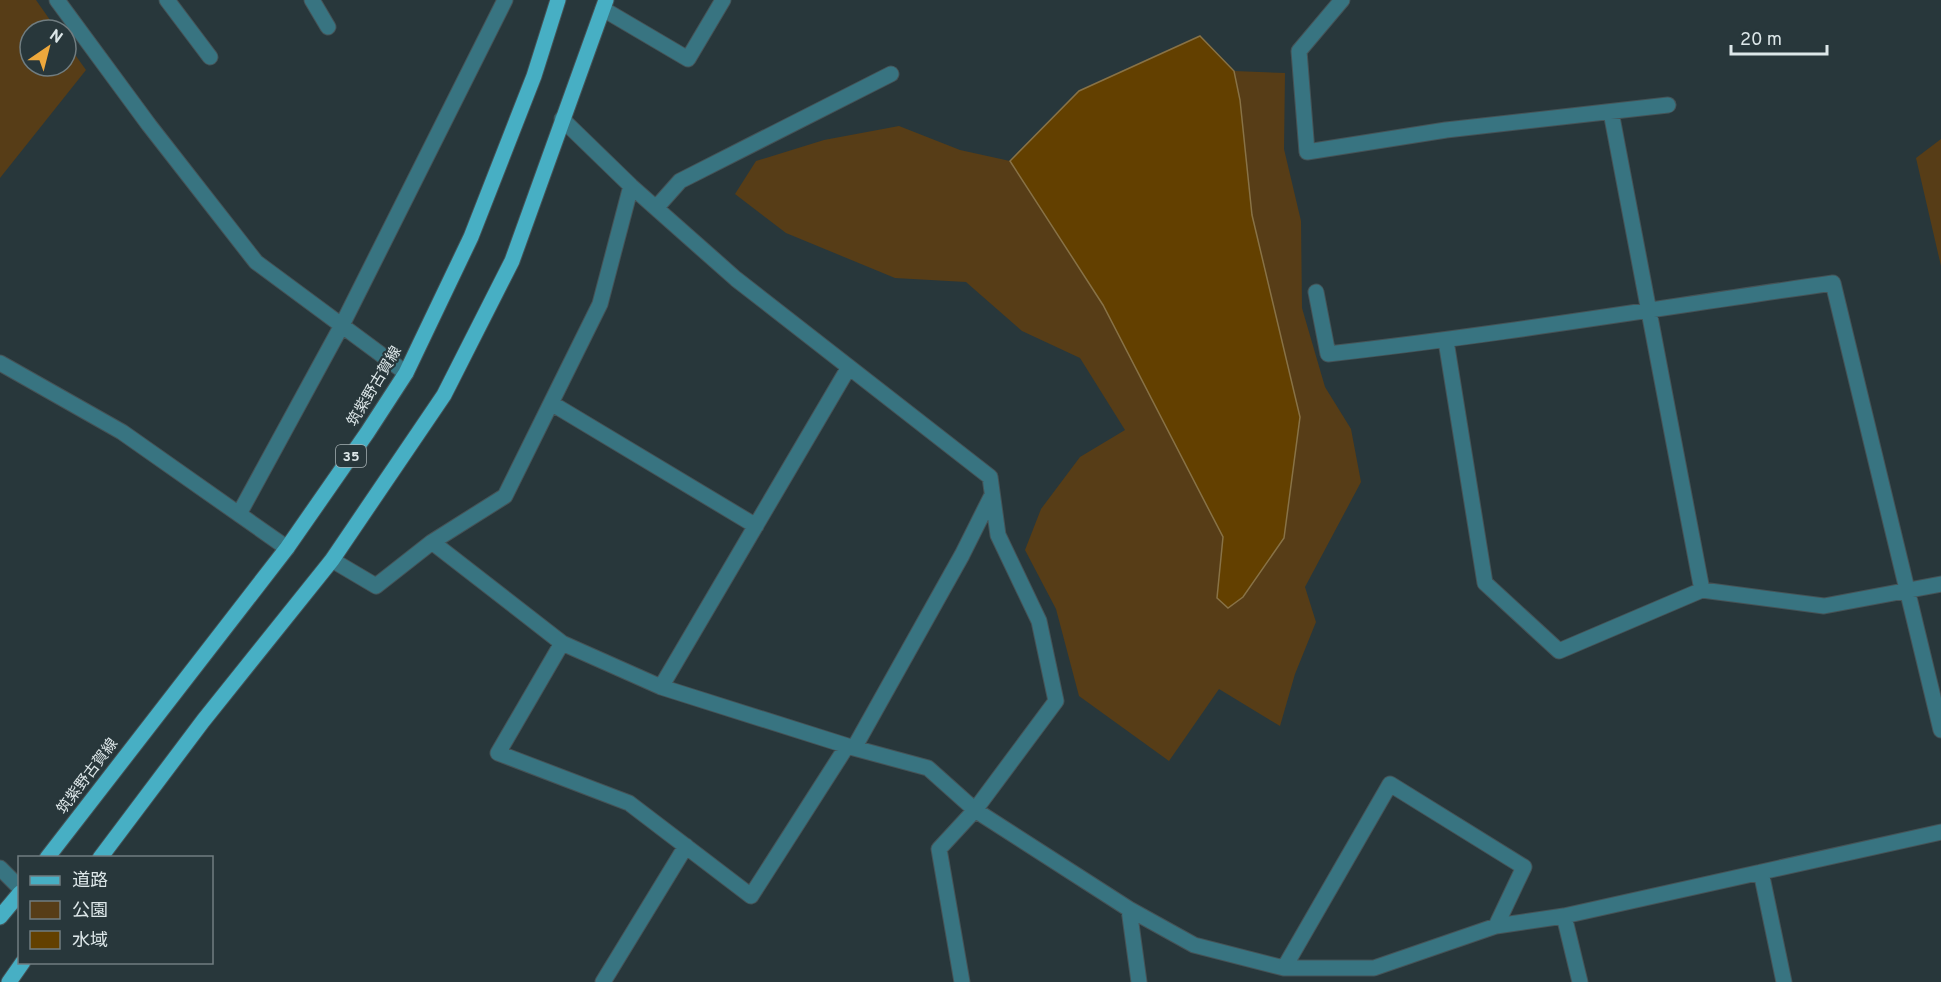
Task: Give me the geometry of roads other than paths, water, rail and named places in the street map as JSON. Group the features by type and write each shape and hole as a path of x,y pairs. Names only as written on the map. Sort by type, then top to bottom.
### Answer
{"main road":[{"name":"筑紫野古賀線","path":"49,856 287,548 367,434 406,373 471,237 534,76 558,0"},
{"path":"102,856 203,721 332,560 444,395 512,261 605,4"},
{"path":"0,918 18,896"},
{"path":"9,982 22,964"}],"street":[{"path":"57,0 149,125 256,262 406,373"},
{"path":"167,0 210,57"},
{"path":"312,0 328,27"},
{"path":"239,514 342,325 505,0"},
{"path":"605,4 688,59 723,0"},
{"path":"1342,0 1299,51 1307,152 1446,130 1668,105"},
{"path":"656,208 680,181 891,74"},
{"path":"1611,112 1702,590"},
{"path":"562,119 631,186 736,279 990,477 998,535 1039,621 1056,701 975,810 939,849 962,982"},
{"path":"332,560 376,586 432,542 505,496 600,304 631,186"},
{"path":"1316,292 1328,354 1446,341 1833,283 1941,730"},
{"path":"1446,341 1485,583 1559,651 1702,590 1824,606 1941,584"},
{"path":"0,363 122,432 287,548"},
{"path":"661,687 849,367"},
{"path":"551,403 756,526"},
{"path":"562,643 498,753 629,803 752,896 850,747 962,555 992,495"},
{"path":"432,542 562,643 661,687 850,747 928,768 975,810 1129,909 1194,945 1284,968 1376,975 1496,926 1564,916 1941,832"},
{"path":"1284,968 1390,784 1524,867 1496,926"},
{"path":"603,982 686,846"},
{"path":"0,868 18,886"},
{"path":"1761,872 1784,982"},
{"path":"1129,909 1139,982"},
{"path":"1564,916 1580,982"}],"water":[{"path":"1200,36 1234,71 1240,100 1252,215 1300,417 1284,538 1243,597 1228,608 1217,598 1223,537 1103,305 1010,161 1079,91"}]}
